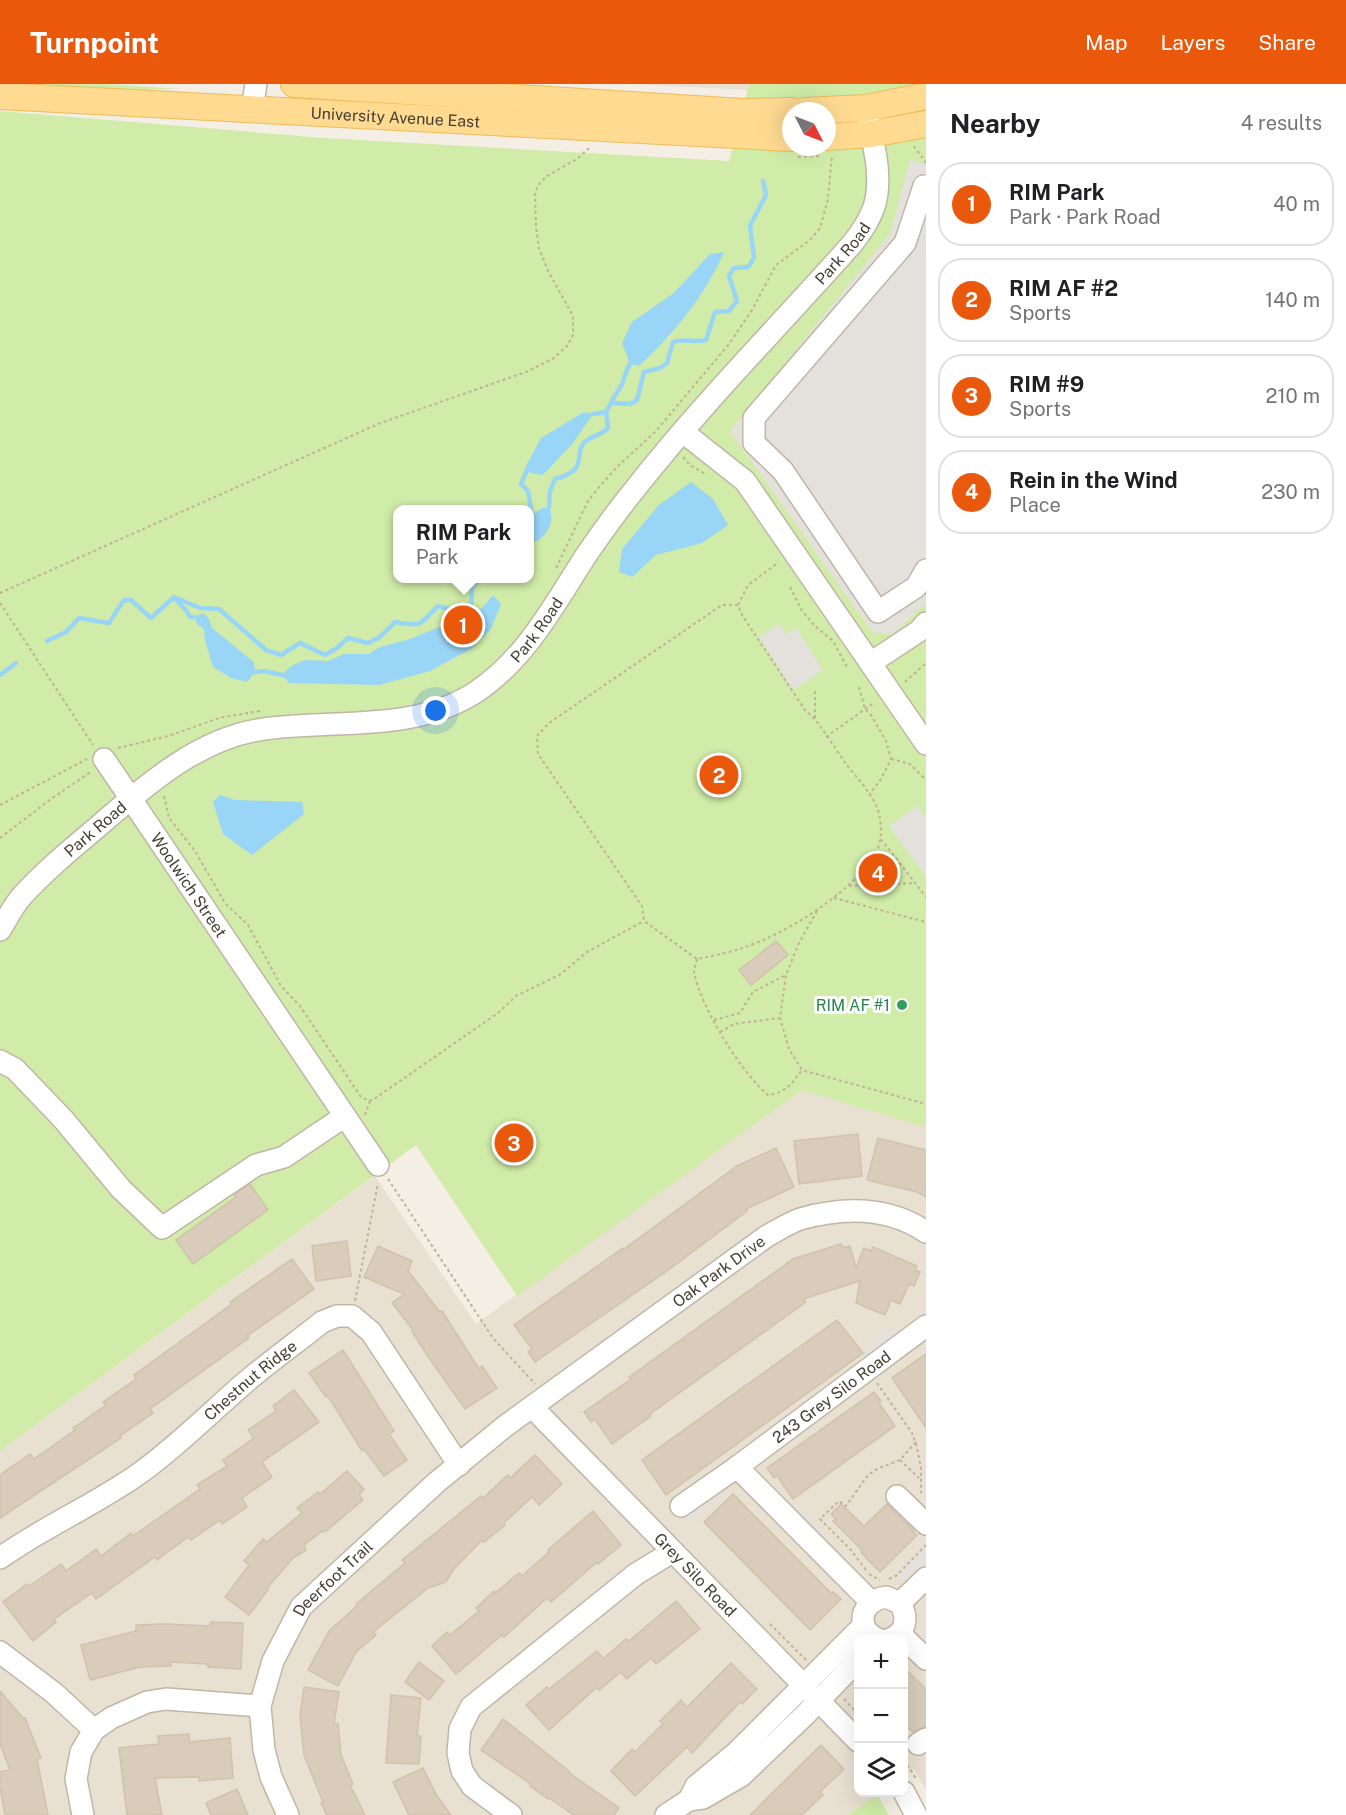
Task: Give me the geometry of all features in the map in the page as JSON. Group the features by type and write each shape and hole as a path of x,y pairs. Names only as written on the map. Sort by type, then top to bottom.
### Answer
{"main road":[{"name":"University Avenue East","path":"294,84 478,90 743,112 782,111"},
{"name":"University Avenue East","path":"0,96 782,138"},
{"path":"836,109 866,108 926,96"},
{"path":"836,144 871,134 920,134"}],"street":[{"path":"252,110 256,84"},
{"name":"Park Road","path":"0,930 20,898 57,861 131,798 199,750 239,733 298,726 385,722 413,717 441,708 474,693 513,662 532,638 590,550 634,489 680,442 867,224 874,206 878,182 866,108"},
{"path":"926,186 924,186 905,243 754,418 754,443 783,471 878,612 916,587 926,570"},
{"path":"680,442 745,481 872,662 926,744"},
{"path":"872,662 919,631 926,623"},
{"name":"Woolwich Street","path":"101,756 379,1166"},
{"path":"0,1061 15,1069 23,1077 63,1119 121,1189 162,1228 256,1165 284,1157 345,1116"},
{"name":"Oak Park Drive","path":"532,1407 767,1236 798,1220 842,1210 892,1215 926,1232"},
{"name":"Chestnut Ridge","path":"0,1558 29,1537 95,1503 140,1473 180,1442 241,1386 322,1323 337,1316 352,1316"},
{"path":"352,1316 371,1332 459,1465"},
{"name":"243 Grey Silo Road","path":"681,1506 926,1326"},
{"name":"Deerfoot Trail","path":"288,1815 271,1777 264,1750 260,1706 273,1661 301,1607 459,1465 532,1407"},
{"name":"Grey Silo Road","path":"532,1407 854,1737"},
{"path":"737,1467 871,1602"},
{"path":"897,1496 926,1524"},
{"path":"512,1815 472,1786 462,1771 458,1753 460,1729 471,1707 579,1621 610,1610 636,1590 652,1576 672,1552"},
{"path":"900,1603 926,1578"},
{"path":"881,1635 863,1615 871,1602 886,1597 900,1603 906,1618 883,1635"},
{"path":"908,1650 926,1659"},
{"path":"0,1652 54,1693 94,1730"},
{"path":"666,1815 689,1800 703,1798 741,1776 755,1764 811,1693 854,1658"},
{"path":"811,1693 854,1663"},
{"path":"83,1815 76,1779 81,1752 94,1730 111,1718 147,1701 166,1699 260,1706"},
{"path":"906,1797 916,1815"}],"path":[{"path":"920,134 926,164"},
{"path":"0,593 378,424 526,372 554,358 567,346 573,335 573,316 538,248 536,192 540,183 547,176 577,159 589,148"},
{"path":"555,571 588,501 616,468 656,431 729,344 752,310 776,265 810,240 820,228 828,199 829,156"},
{"path":"680,442 690,465 711,476"},
{"path":"774,554 781,567"},
{"path":"738,605 722,605 549,723 537,736 538,754 642,906 644,921 697,959 743,948 791,926 834,898 874,857 881,839 880,816 869,795 815,718 805,710 742,615 738,605 748,585 779,562"},
{"path":"790,587 802,610 815,626 833,641 848,669"},
{"path":"0,603 101,756"},
{"path":"900,686 926,663"},
{"path":"859,687 865,709 886,741 891,759 881,779 869,795"},
{"path":"815,718 816,688"},
{"path":"826,736 875,702"},
{"path":"0,805 101,756 219,718 264,711"},
{"path":"0,838 93,770 101,756"},
{"path":"891,759 910,764 926,780"},
{"path":"154,781 163,794 169,818 195,851 225,903 248,925 281,986 300,1006 361,1096 369,1101 498,1013 516,996 561,975 587,952 644,921"},
{"path":"881,839 926,897"},
{"path":"848,886 915,883"},
{"path":"834,898 926,922"},
{"path":"818,908 798,945 786,975 780,1018 789,1049 802,1070 926,1104"},
{"path":"697,959 694,970 703,1000 720,1032 758,1086 768,1095 778,1094 788,1088 802,1070"},
{"path":"714,1020 740,1013 753,992 786,975"},
{"path":"720,1032 734,1024 780,1018"},
{"path":"352,1316 379,1166"},
{"path":"379,1166 493,1338 536,1385"},
{"path":"867,1371 906,1424 916,1442 921,1469 919,1479 922,1499"},
{"path":"916,1442 900,1460 873,1470 846,1506 839,1501 820,1519 876,1579 884,1580 897,1575 926,1545"},
{"path":"900,1460 919,1479"},
{"path":"840,1695 854,1710"}],"shaded area":[{"path":"635,84 749,84 747,90"},
{"path":"910,160 926,164 926,603 893,634 873,633 730,431 890,234"},
{"path":"779,624 786,634 796,628 823,670 793,690 759,637"},
{"path":"917,806 926,818 926,876 889,826"},
{"path":"803,1089 926,1127 926,1790 914,1769 908,1773 908,1635 854,1635 854,1797 873,1797 848,1815 0,1815 0,1451 375,1176 476,1324"},
{"path":"896,1326 903,1335 870,1358 863,1348"},
{"path":"717,1486 724,1495 686,1523 679,1514"},
{"path":"802,1508 824,1531 817,1538 794,1515"},
{"path":"926,1546 926,1589 920,1596 898,1574"}],"green space":[{"path":"0,84 107,84 179,89 92,91"},
{"path":"749,84 926,84 926,1127 802,1090 517,1296 416,1145 0,1451 0,111 324,138 729,161"},
{"path":"873,1797 879,1797 889,1815 848,1815"}],"water":[{"path":"724,252 708,283 688,313 639,366 630,364 622,343 632,322 674,293 710,254"},
{"path":"584,412 593,414 573,443 543,475 531,473 525,468 541,438"},
{"path":"691,482 713,499 728,525 702,543 656,555 632,577 619,572 622,549 659,505"},
{"path":"549,507 550,525 545,535 534,542 534,514 542,508"},
{"path":"493,595 501,604 491,629 471,649 430,671 379,685 289,683 282,675 291,666 305,660 328,661 344,654 369,654 380,647 474,617"},
{"path":"203,613 209,619 212,628 254,662 255,672 247,682 231,678 213,667 204,629 197,624 195,617"},
{"path":"220,795 235,800 302,802 304,814 252,855 223,834 213,802"}],"building":[{"path":"776,941 788,955 751,985 739,970"},
{"path":"858,1134 862,1176 799,1184 794,1141"},
{"path":"878,1138 926,1150 926,1197 917,1192 867,1180"},
{"path":"776,1148 794,1187 746,1209 747,1211 667,1271 535,1362 528,1352 532,1349 514,1325 624,1249 737,1166"},
{"path":"250,1184 268,1210 193,1264 176,1240 236,1197 234,1195"},
{"path":"347,1241 351,1276 316,1281 312,1246"},
{"path":"841,1244 843,1248 850,1246 856,1268 864,1248 871,1251 873,1247 917,1266 915,1270 920,1272 914,1286 909,1284 900,1304 891,1300 885,1315 856,1303 860,1281 803,1299 806,1302 612,1444 595,1419 591,1422 584,1412 793,1259"},
{"path":"378,1246 412,1261 408,1271 440,1312 442,1311 479,1369 482,1366 497,1388 465,1409 427,1355 413,1330 392,1303 404,1294 364,1277"},
{"path":"292,1259 314,1289 150,1409 153,1413 120,1436 121,1438 0,1518 0,1475 30,1454 34,1459 75,1430 73,1428 106,1405 103,1402 136,1379 134,1375 232,1304 230,1302"},
{"path":"837,1320 863,1353 666,1495 642,1460"},
{"path":"343,1350 394,1431 389,1434 407,1460 384,1476 364,1449 362,1451 328,1396 326,1397 309,1373"},
{"path":"926,1354 926,1428 892,1378"},
{"path":"294,1390 319,1422 262,1462 272,1477 242,1498 247,1507 222,1524 220,1520 191,1540 188,1537 157,1560 155,1557 96,1599 92,1593 54,1619 56,1622 33,1641 3,1602 27,1584 29,1586 61,1564 66,1571 96,1549 101,1556 131,1533 133,1536 200,1489 197,1485 227,1466 223,1460 254,1438 248,1430 276,1411 273,1406"},
{"path":"874,1392 895,1426 793,1499 777,1476 774,1478 767,1468"},
{"path":"535,1455 562,1484 539,1505 532,1497 504,1523 505,1525 484,1542 482,1540 453,1570 446,1582 428,1588 373,1632 376,1635 356,1652 338,1686 308,1670 329,1631 357,1606 356,1604 405,1563 402,1560 481,1496 483,1498 508,1475 510,1478"},
{"path":"347,1471 364,1489 359,1495 363,1500 326,1531 321,1532 304,1545 306,1550 293,1558 267,1588 268,1590 249,1615 225,1597 249,1565 244,1561 263,1539 267,1542 302,1513 297,1508 318,1492 320,1494"},
{"path":"733,1494 831,1593 833,1592 841,1599 810,1630 704,1522"},
{"path":"841,1504 864,1526 887,1504 917,1535 880,1572 833,1521 836,1519 831,1514"},
{"path":"593,1511 621,1545 598,1564 597,1562 551,1602 547,1598 504,1637 502,1635 456,1674 432,1646 447,1632 450,1635 479,1611 476,1608 494,1591 495,1593 519,1573 522,1576"},
{"path":"676,1601 700,1629 656,1664 651,1658 627,1679 621,1672 599,1690 596,1688 549,1730 526,1705 597,1651 603,1659 626,1639 629,1641"},
{"path":"211,1622 243,1623 241,1669 171,1662 171,1666 140,1667 90,1680 81,1645 136,1631 136,1625 210,1626"},
{"path":"419,1662 444,1681 429,1700 405,1682"},
{"path":"731,1663 757,1689 742,1704 740,1702 692,1753 687,1747 635,1796 611,1771 632,1749 635,1752 663,1724 660,1721 681,1700 687,1707"},
{"path":"908,1672 926,1689 926,1726 913,1732 908,1728"},
{"path":"304,1687 339,1692 334,1724 338,1724 341,1755 353,1784 350,1785 365,1815 327,1815 321,1803 323,1802 304,1755 300,1715"},
{"path":"0,1691 25,1718 41,1758 37,1759 48,1815 5,1815 0,1772 10,1770 0,1744"},
{"path":"391,1695 421,1698 417,1736 421,1736 419,1764 386,1763"},
{"path":"503,1719 568,1772 619,1808 614,1815 574,1815 481,1750"},
{"path":"189,1734 189,1742 230,1738 233,1778 199,1781 199,1777 155,1778 162,1815 127,1815 119,1748 159,1744 158,1736"},
{"path":"821,1745 844,1769 820,1792 823,1795 802,1815 750,1815"},
{"path":"423,1768 437,1796 451,1815 409,1815 393,1782"},
{"path":"237,1789 248,1815 211,1815 206,1803"}],"waterway":[{"path":"549,507 550,491 555,479 574,471 579,461 582,445 608,428 606,412 611,403 630,404 637,400 644,372 660,368 667,363 673,342 706,340 715,312 729,311 737,301 729,276 734,268 748,267 754,258 750,226 766,195 763,181"},
{"path":"611,403 622,385 630,364"},
{"path":"593,414 606,412"},
{"path":"527,470 521,484 528,491 530,505"},
{"path":"47,641 66,632 79,618 109,623 124,600 131,600 151,618 174,597 200,608 219,609 266,650 281,655 300,643 325,655 348,638 368,643 380,637 395,622 420,623 438,606 463,613 471,608 472,588 476,583"},
{"path":"174,598 190,617 195,617"},
{"path":"458,623 463,613"},
{"path":"0,675 16,663"},
{"path":"255,672 264,671 282,675"}],"place":[{"name":"RIM Park","path":"463,625"},
{"name":"RIM AF #2","path":"719,775"},
{"name":"Rein in the Wind","path":"878,873"},
{"name":"RIM AF #1","path":"902,1005"},
{"name":"RIM #9","path":"514,1143"}]}
